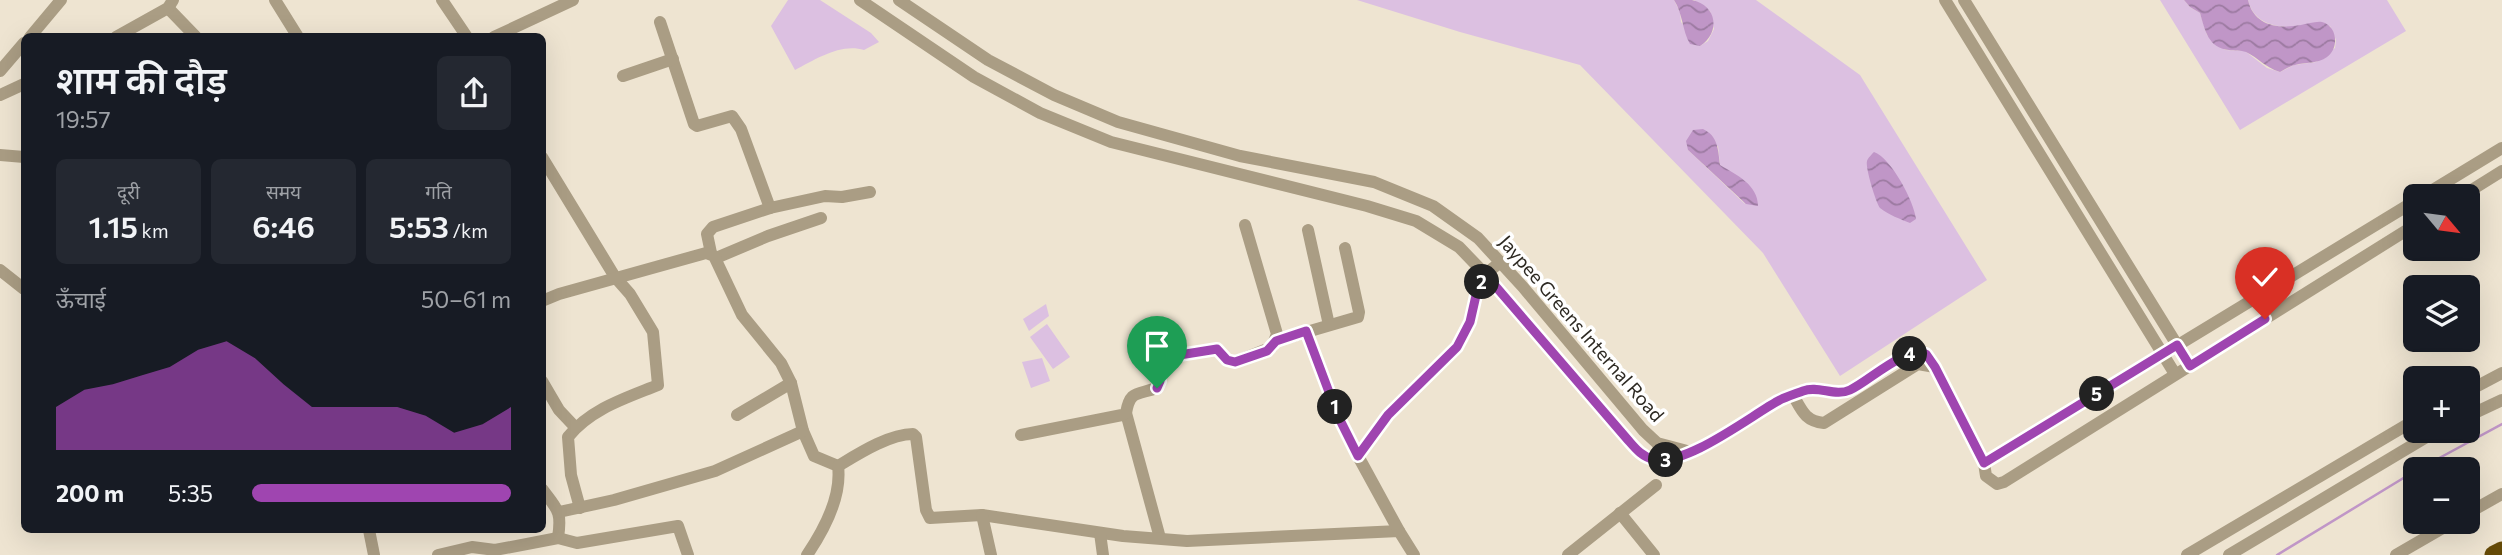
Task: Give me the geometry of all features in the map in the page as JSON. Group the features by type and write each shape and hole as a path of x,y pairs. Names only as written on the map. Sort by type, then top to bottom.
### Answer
{"highway":[{"path":"2494,555 2502,551"}],"street":[{"path":"33,33 61,0"},
{"path":"275,0 296,33"},
{"path":"442,0 464,33"},
{"path":"503,33 573,0"},
{"name":"Jaypee Greens Internal Road","path":"860,0 974,77 1040,113 1111,142 1328,196 1416,221 1459,247 1639,452 1653,459 1671,460 1691,452 1781,399 1806,389 1839,393 1848,391 1894,362 1918,352 1926,354 1935,367"},
{"name":"Jaypee Greens Internal Road","path":"899,0 988,60 1054,95 1118,121 1240,156 1374,182 1433,206 1478,238 1501,262 1643,430 1657,443 1691,452"},
{"path":"1945,0 2175,374"},
{"path":"1964,0 2190,366"},
{"path":"123,33 171,4 193,33"},
{"path":"660,22 694,124 697,126 732,116 735,118 770,208"},
{"path":"0,71 21,46"},
{"path":"623,76 673,59"},
{"path":"0,95 21,85"},
{"path":"2443,184 2502,148"},
{"path":"0,155 21,157"},
{"path":"546,164 615,277 653,332 658,386 618,401 580,421 568,437 570,475 580,508"},
{"path":"2480,185 2502,171"},
{"path":"1328,196 1333,174"},
{"path":"838,466 814,456 803,431 791,383 781,363 742,315 707,237 709,230 770,208 825,196 842,197 870,192"},
{"path":"1984,463 2403,208"},
{"path":"546,300 615,277 713,255 821,218"},
{"path":"1245,225 1275,326 1276,341"},
{"path":"1308,230 1329,325"},
{"path":"1793,395 1802,411 1812,421 1825,423 1918,364 1935,367 1984,463 1986,476 1997,484 2403,233"},
{"path":"1160,538 1126,413 1128,400 1157,388 1157,366 1161,359 1212,349 1221,351 1227,360 1235,362 1267,351 1276,341 1357,318 1360,315 1346,248"},
{"path":"1358,456 1388,415 1457,347 1470,322 1477,291 1485,274 1501,262"},
{"path":"0,270 21,287"},
{"path":"1306,331 1338,416 1414,555"},
{"path":"2480,385 2502,373"},
{"path":"737,415 791,383"},
{"path":"546,388 559,410 575,427"},
{"path":"2480,410 2502,400"},
{"path":"1021,436 1116,418 1126,413"},
{"path":"2187,555 2403,427"},
{"path":"559,512 722,469 803,431"},
{"path":"838,466 866,449 913,434 916,437 927,515 934,519 982,515 1100,533 1187,541 1399,531"},
{"path":"2228,555 2416,443"},
{"path":"807,555 833,506 838,466"},
{"path":"1568,555 1656,485"},
{"path":"546,494 561,519 558,538"},
{"path":"2480,506 2502,494"},
{"path":"1620,513 1654,555"},
{"path":"982,515 991,555"},
{"path":"438,555 472,547 495,550 558,538 576,542 678,526 688,555"},
{"path":"370,533 374,555"},
{"path":"1100,533 1103,555"},
{"path":"2396,555 2432,534"}],"shaded area":[{"path":"788,0 820,0 871,33 879,42 864,50 855,48 829,53 795,70 771,26"},
{"path":"1357,0 1674,0 1681,22 1700,46 1708,41 1714,29 1710,11 1694,0 1756,0 1860,75 1987,280 1840,376 1763,253 1580,65","holes":["1718,146 1720,165 1745,204 1688,150"]},
{"path":"2160,0 2184,0 2200,13 2207,35 2225,50 2245,51 2267,68 2280,72 2294,65 2316,62 2335,48 2336,40 2330,26 2282,27 2270,24 2253,11 2248,0 2387,0 2406,31 2240,130"},
{"path":"1046,304 1049,316 1029,331 1023,319"},
{"path":"1047,324 1070,357 1053,369 1030,337"},
{"path":"1042,358 1050,381 1031,388 1022,362"}],"water":[{"path":"1674,0 1692,0 1707,7 1711,13 1711,34 1700,46 1690,44"},
{"path":"2184,0 2248,0 2251,9 2261,20 2276,26 2322,22 2334,33 2334,49 2316,62 2293,65 2280,72 2246,52 2216,46 2208,37 2200,13"},
{"path":"1703,129 1714,139 1720,165 1750,186 1758,206 1746,204 1688,150 1686,141 1693,130"},
{"path":"1874,152 1887,162 1906,191 1916,219 1910,223 1887,213 1878,205 1867,165"}],"waterway":[{"path":"2441,457 2502,424"},
{"path":"2277,555 2403,478"}],"route":[{"path":"1157,388 1160,381 1157,366 1161,359 1217,349 1227,360 1235,362 1267,351 1276,341 1306,331 1338,416 1358,456 1388,415 1457,347 1470,322 1477,291 1485,274 1628,440 1639,452 1653,459 1671,460 1695,450 1781,399 1806,389 1839,393 1848,391 1894,362 1918,352 1926,354 1935,367 1984,463 2177,345 2190,366 2265,319"}]}
